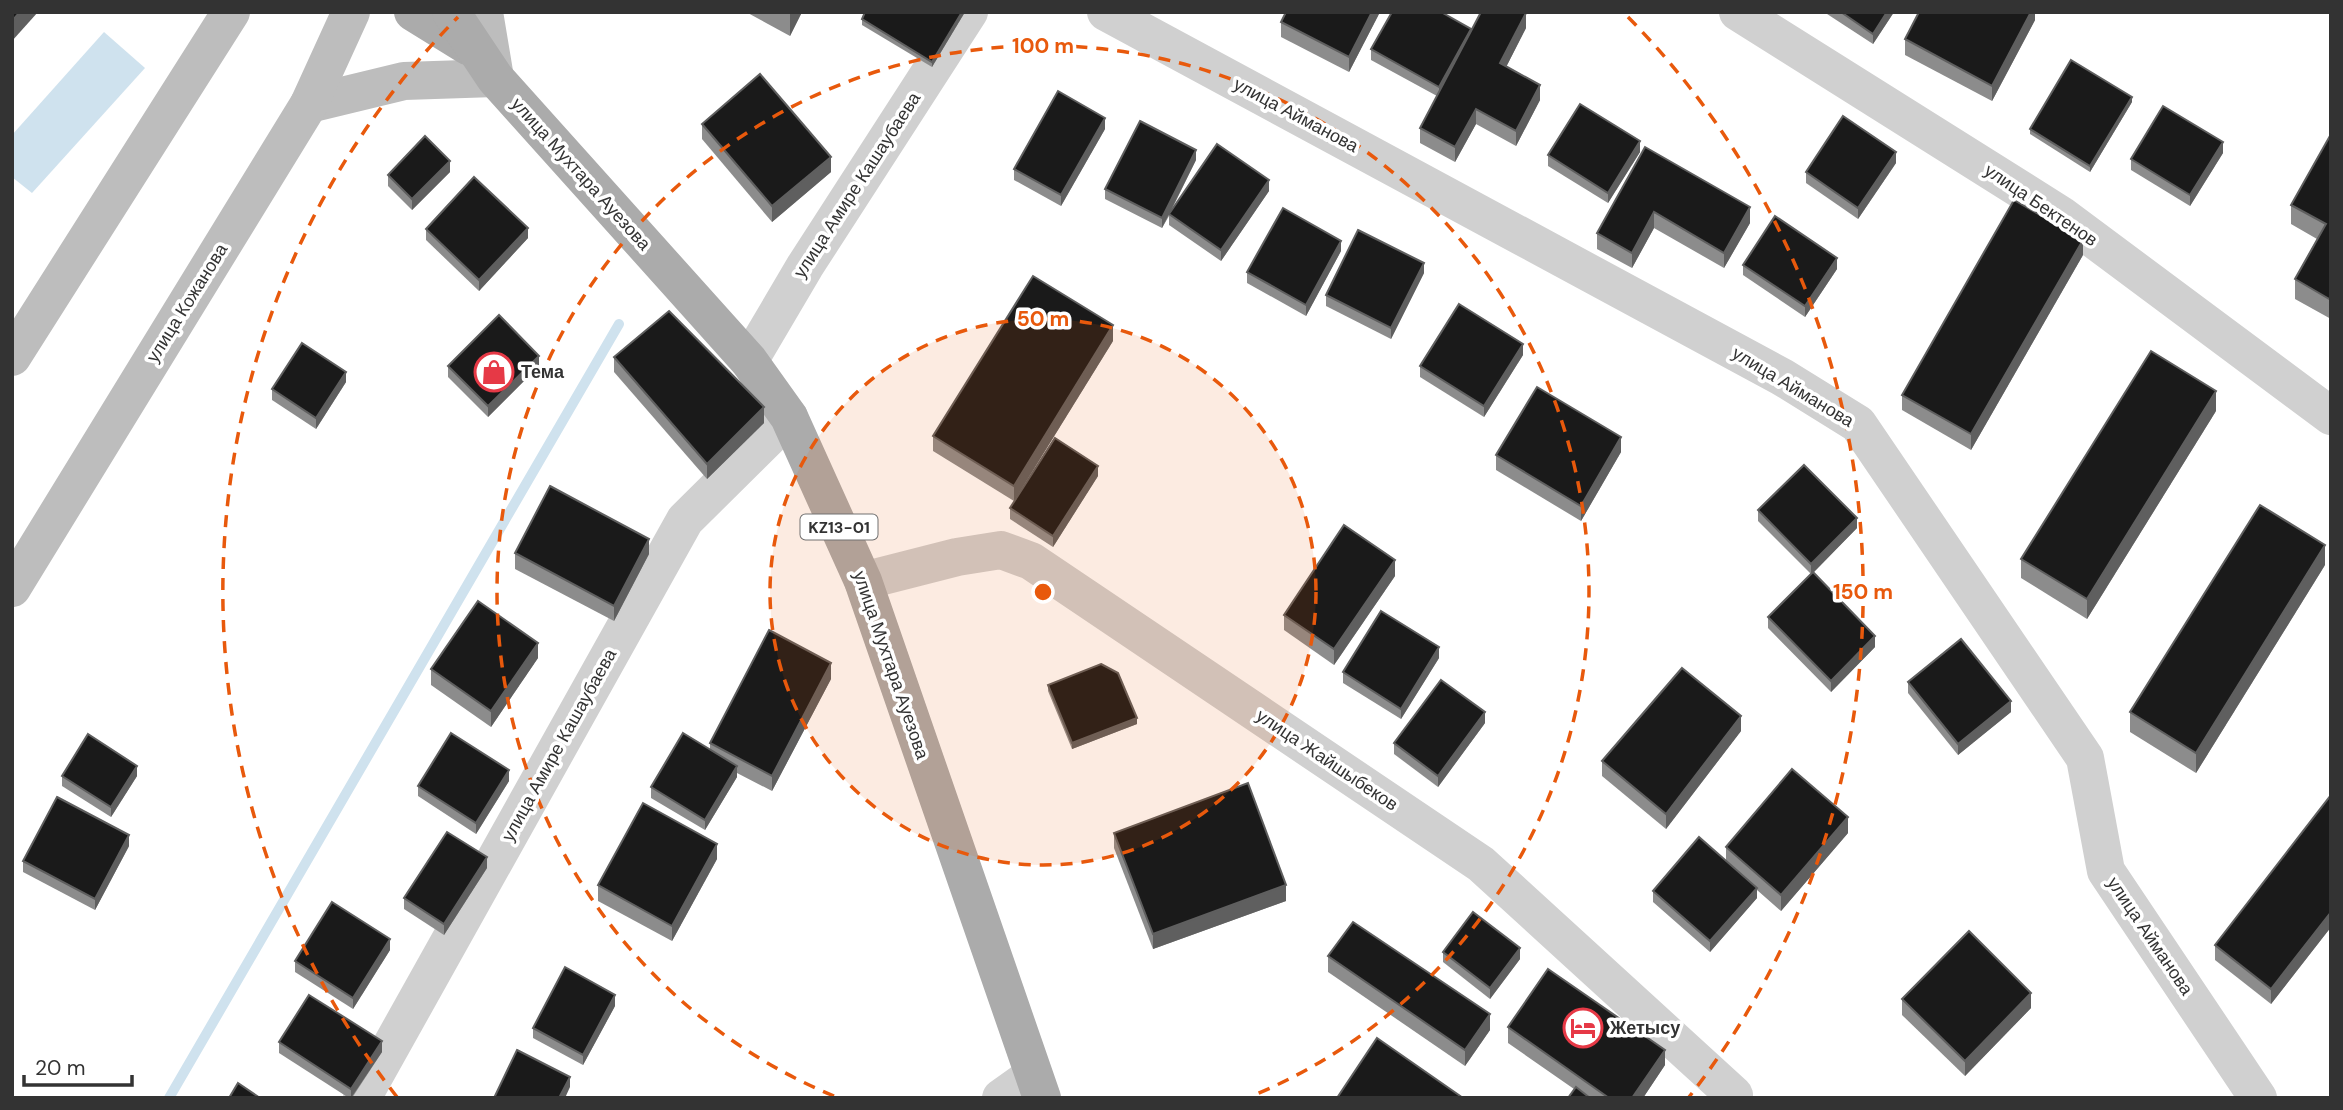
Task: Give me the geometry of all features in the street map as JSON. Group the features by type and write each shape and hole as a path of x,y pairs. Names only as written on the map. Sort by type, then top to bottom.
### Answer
{"main road":[{"name":"улица Мухтара Ауезова","path":"413,12 485,64"},
{"name":"улица Мухтара Ауезова","path":"451,12 485,64 749,361 789,417 863,580 1037,1086"}],"street":[{"name":"улица Кожанова","path":"12,588 309,104 351,12"},
{"path":"309,104 485,64 484,12"},
{"name":"улица Амире Кашаубаева","path":"749,361 804,266 969,12"},
{"name":"улица Айманова","path":"1106,12 1782,377 1858,424 2085,758 2106,871 2258,1098"},
{"name":"улица Бектенов","path":"1738,12 2061,215 2331,416"},
{"path":"12,357 224,16"},
{"name":"улица Амире Кашаубаева","path":"362,1098 685,520 789,417"},
{"name":"улица Жайшыбеков","path":"863,580 957,556 1001,550 1031,561 1481,864 1734,1095 1733,1098"},
{"path":"1001,1098 1037,1086"}],"water":[{"path":"104,32 145,68 32,193 12,177 12,135"}],"building":[{"path":"12,12 20,12 12,21"},
{"path":"865,12 962,12 932,62 862,19"},
{"path":"1286,12 1372,12 1349,57 1281,22"},
{"path":"1392,12 1441,12 1471,29 1439,87 1371,49"},
{"path":"1481,12 1526,13 1500,63 1540,85 1516,131 1476,109 1455,147 1420,128"},
{"path":"1841,12 1887,12 1873,34"},
{"path":"1919,12 2031,12 1992,86 1905,39"},
{"path":"2071,60 2132,97 2090,166 2030,129"},
{"path":"760,74 831,157 772,206 702,124"},
{"path":"1058,91 1105,118 1061,195 1014,169"},
{"path":"1580,104 1640,141 1608,193 1548,155"},
{"path":"2163,106 2223,142 2190,195 2131,159"},
{"path":"1843,116 1896,152 1858,208 1806,172"},
{"path":"1140,121 1196,150 1162,218 1105,189"},
{"path":"2331,134 2331,300 2295,279 2326,224 2291,205"},
{"path":"425,136 450,161 412,199 388,175"},
{"path":"1217,144 1269,180 1221,250 1169,214"},
{"path":"1645,147 1750,207 1724,253 1654,212 1632,253 1597,233"},
{"path":"474,177 528,228 479,280 426,229"},
{"path":"2014,200 2083,240 1971,434 1902,395"},
{"path":"1283,208 1341,241 1306,305 1247,272"},
{"path":"1775,216 1837,258 1805,306 1743,265"},
{"path":"1358,230 1424,263 1391,328 1326,295"},
{"path":"1033,276 1113,325 1014,486 933,436"},
{"path":"1459,304 1523,344 1484,406 1420,366"},
{"path":"669,311 764,407 707,464 614,357"},
{"name":"Тема","path":"499,315 539,356 488,406 448,366"},
{"path":"302,343 346,372 316,418 272,389"},
{"path":"2151,351 2216,391 2087,599 2021,559"},
{"path":"1537,387 1621,437 1581,506 1496,455"},
{"path":"1055,438 1098,466 1053,536 1010,508"},
{"path":"1804,465 1857,518 1811,564 1758,510"},
{"path":"550,486 649,539 614,606 515,553"},
{"path":"2260,505 2325,545 2196,753 2130,712"},
{"path":"1344,525 1395,560 1334,649 1284,615"},
{"path":"1813,572 1875,636 1831,681 1768,617"},
{"path":"478,601 538,643 491,711 431,669"},
{"path":"1381,611 1439,647 1401,709 1343,672"},
{"path":"769,630 831,663 772,776 710,743"},
{"path":"1961,639 2011,701 1958,744 1908,682"},
{"path":"1101,664 1118,673 1137,718 1072,743 1048,685"},
{"path":"1682,668 1741,716 1666,814 1602,761"},
{"path":"1441,680 1485,712 1438,776 1394,743"},
{"path":"451,733 509,770 476,823 418,786"},
{"path":"683,733 737,766 705,820 651,787"},
{"path":"88,734 137,766 111,807 62,776"},
{"path":"1792,769 1848,817 1781,895 1726,847"},
{"path":"1248,783 1286,885 1153,934 1114,833"},
{"path":"2331,795 2331,912 2271,989 2215,945"},
{"path":"57,797 129,835 95,899 23,861"},
{"path":"643,803 717,844 672,926 598,885"},
{"path":"447,832 487,857 444,924 404,898"},
{"path":"1699,837 1757,888 1710,941 1653,891"},
{"path":"332,902 390,939 353,998 295,961"},
{"path":"1473,912 1520,948 1490,988 1443,952"},
{"path":"1353,922 1490,1014 1465,1050 1328,956"},
{"path":"1969,931 2031,993 1965,1061 1902,999"},
{"path":"565,967 615,995 583,1055 533,1028"},
{"path":"1548,969 1665,1050 1632,1098 1609,1098 1508,1027"},
{"path":"309,995 382,1041 351,1089 279,1042"},
{"path":"1377,1038 1463,1098 1337,1098"},
{"path":"517,1050 570,1077 559,1098 494,1098"},
{"path":"238,1083 260,1098 229,1098"},
{"path":"1576,1087 1590,1098 1568,1098"}],"waterway":[{"path":"169,1098 619,324"}],"place":[{"name":"Тема","path":"494,372"},
{"name":"Жетысу","path":"1583,1028"}]}
